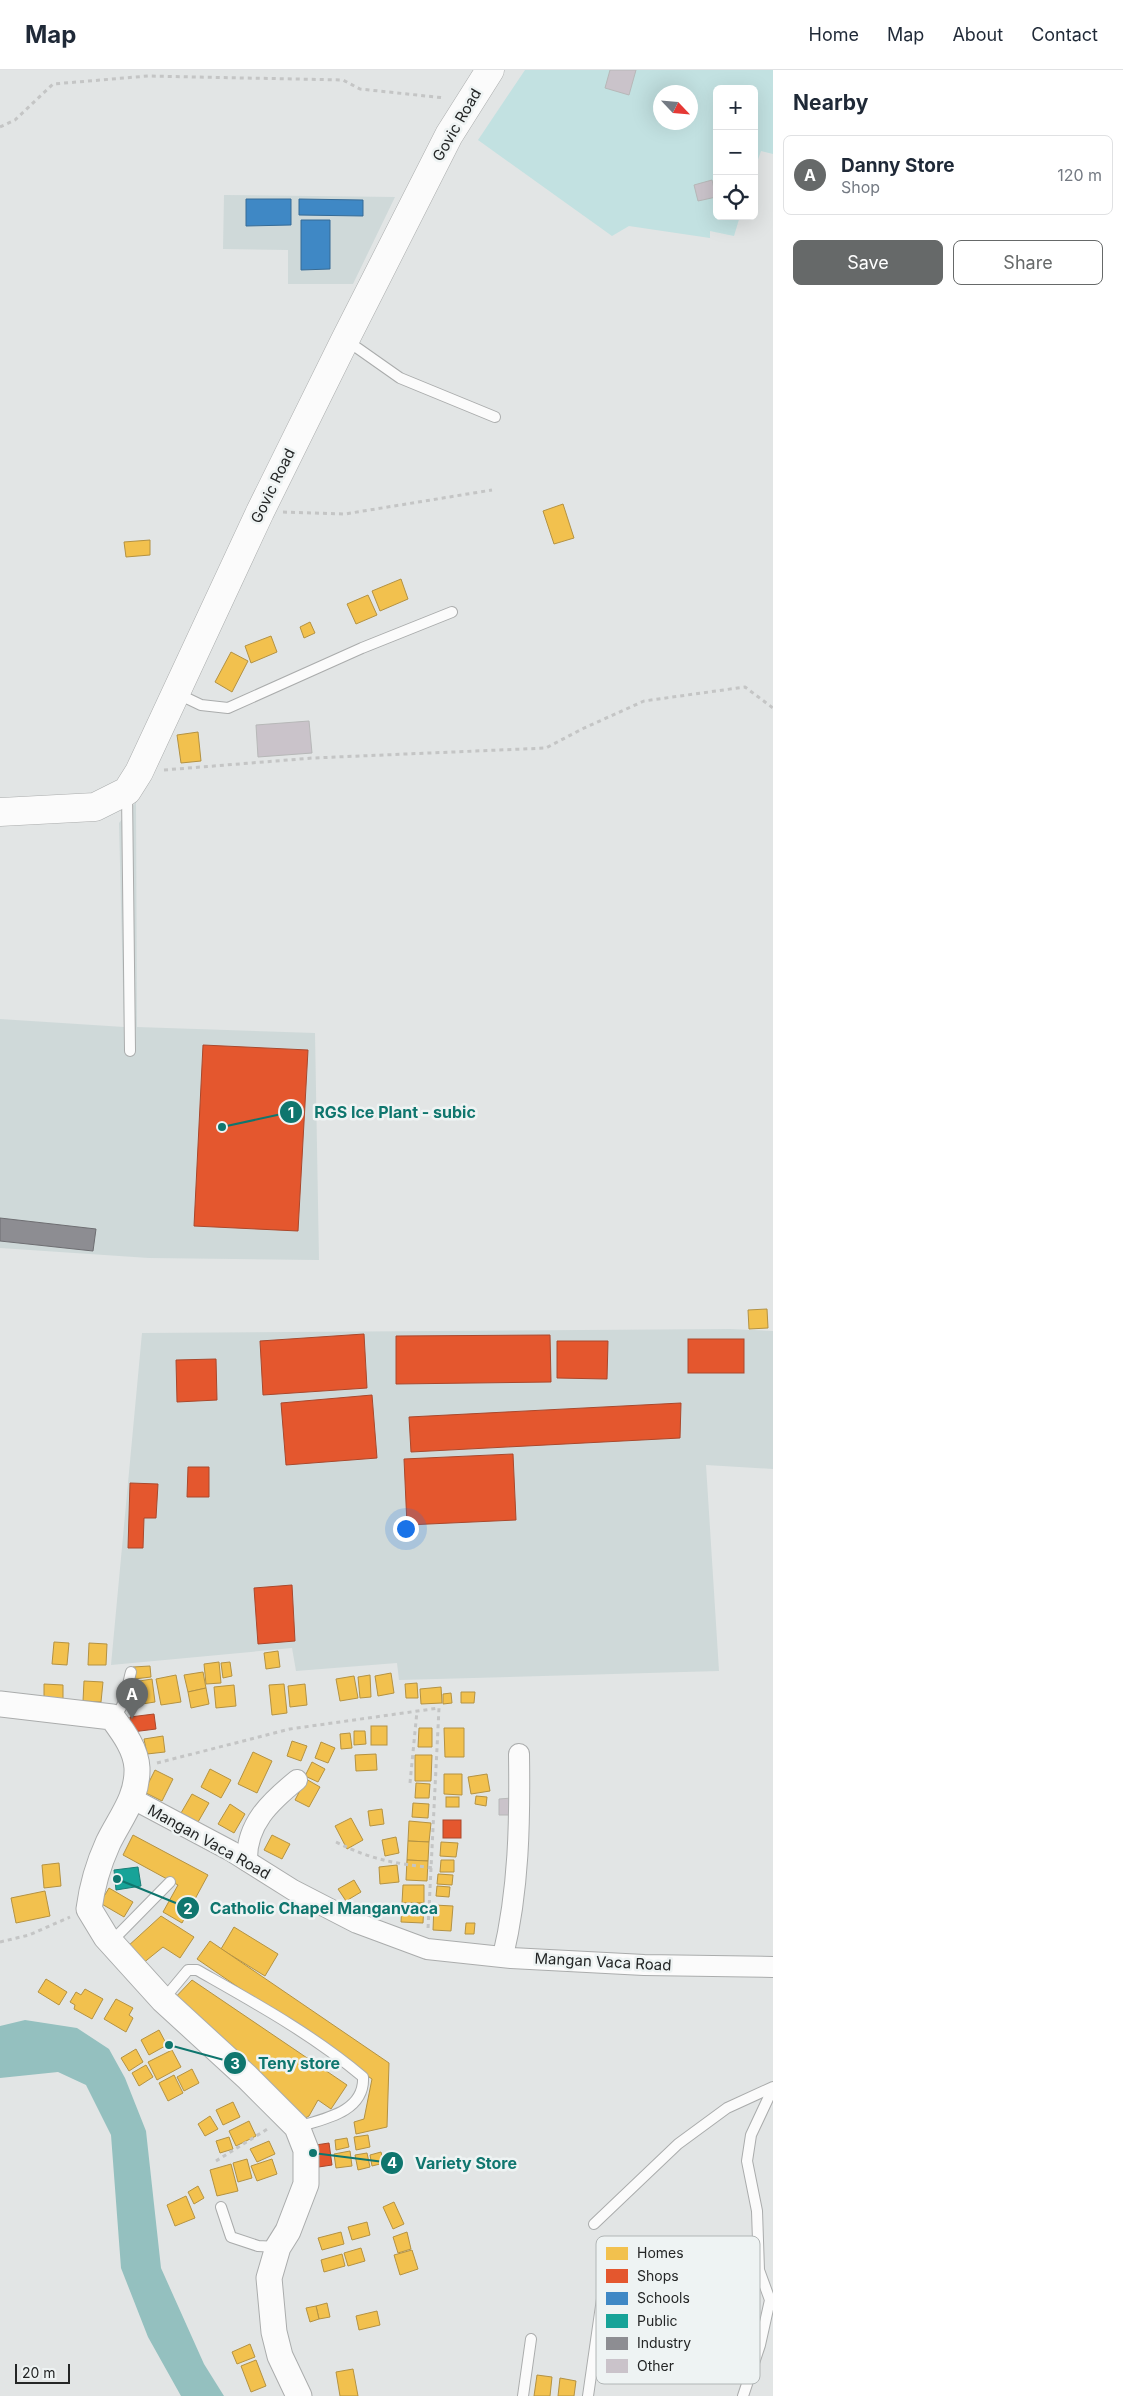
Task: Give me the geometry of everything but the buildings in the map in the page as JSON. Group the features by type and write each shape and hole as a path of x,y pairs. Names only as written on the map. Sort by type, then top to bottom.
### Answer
{"main road":[{"name":"Govic Road","path":"133,781 260,512 345,340 449,135 490,70"},
{"path":"0,812 95,807 133,781"}],"street":[{"path":"0,1704 112,1717"},
{"name":"Mangan Vaca Road","path":"112,1717 129,1741 137,1768 132,1799 247,1861 293,1890 357,1923 427,1949 644,1966 773,1968"},
{"path":"504,1956 513,1916 520,1830 519,1754"},
{"path":"247,1861 247,1846 256,1824 269,1803 297,1780"},
{"path":"132,1799 109,1842 93,1882 89,1909 110,1942 163,2000 292,2122 306,2150 306,2184 288,2231 278,2247 269,2278 274,2332 280,2356 299,2396"}],"lane":[{"path":"345,340 400,378 495,417"},
{"path":"175,692 200,705 228,708 362,648 452,612"},
{"path":"130,1052 133,781"},
{"path":"112,1717 119,1711 124,1701 130,1672"},
{"path":"110,1942 170,1882"},
{"path":"163,2000 188,1970 197,1970 285,2020 334,2052 364,2077 364,2088 360,2097 351,2106 336,2115 292,2122"},
{"path":"594,2224 678,2144 727,2108 773,2087"},
{"path":"758,2236 757,2211 747,2161 751,2135 773,2087"},
{"path":"221,2207 231,2237 258,2246 278,2247"},
{"path":"760,2273 770,2300 760,2345"},
{"path":"523,2396 531,2339"},
{"path":"588,2396 596,2340"},
{"path":"744,2396 748,2384"}],"path":[{"path":"0,127 15,120 53,84 148,76 343,80 360,89 471,101"},
{"path":"260,512 345,514 492,490"},
{"path":"133,781 314,758 546,748 582,729 644,701 745,687 773,708"},
{"path":"137,1768 290,1730 439,1708 433,1868 427,1949"},
{"path":"410,1783 417,1711"},
{"path":"336,1842 359,1854 388,1863 433,1868"},
{"path":"0,1942 29,1935 89,1909"},
{"path":"216,2161 292,2122"}],"shaded area":[{"path":"525,70 773,70 773,154 761,151 758,160 758,85 713,85 713,220 739,220 734,236 710,231 710,238 629,226 612,236 478,140"},
{"path":"224,195 395,197 353,284 288,284 288,250 223,249"},
{"path":"136,802 137,1027 315,1033 319,1260 149,1258 0,1248 0,1019 124,1027 119,823"},
{"path":"730,1329 773,1331 773,1469 706,1465 719,1671 399,1680 397,1663 296,1671 292,1648 111,1665 142,1333"},
{"path":"25,2020 77,2028 109,2049 125,2078 146,2131 161,2268 204,2364 224,2396 181,2396 148,2337 121,2268 111,2135 86,2085 58,2072 0,2078 0,2026"}],"place":[{"name":"RGS Ice Plant - subic","path":"222,1127"},
{"name":"Danny Store","path":"132,1719"},
{"name":"Catholic Chapel Manganvaca","path":"117,1879"},
{"name":"Teny store","path":"169,2045"},
{"name":"Variety Store","path":"313,2153"}]}
